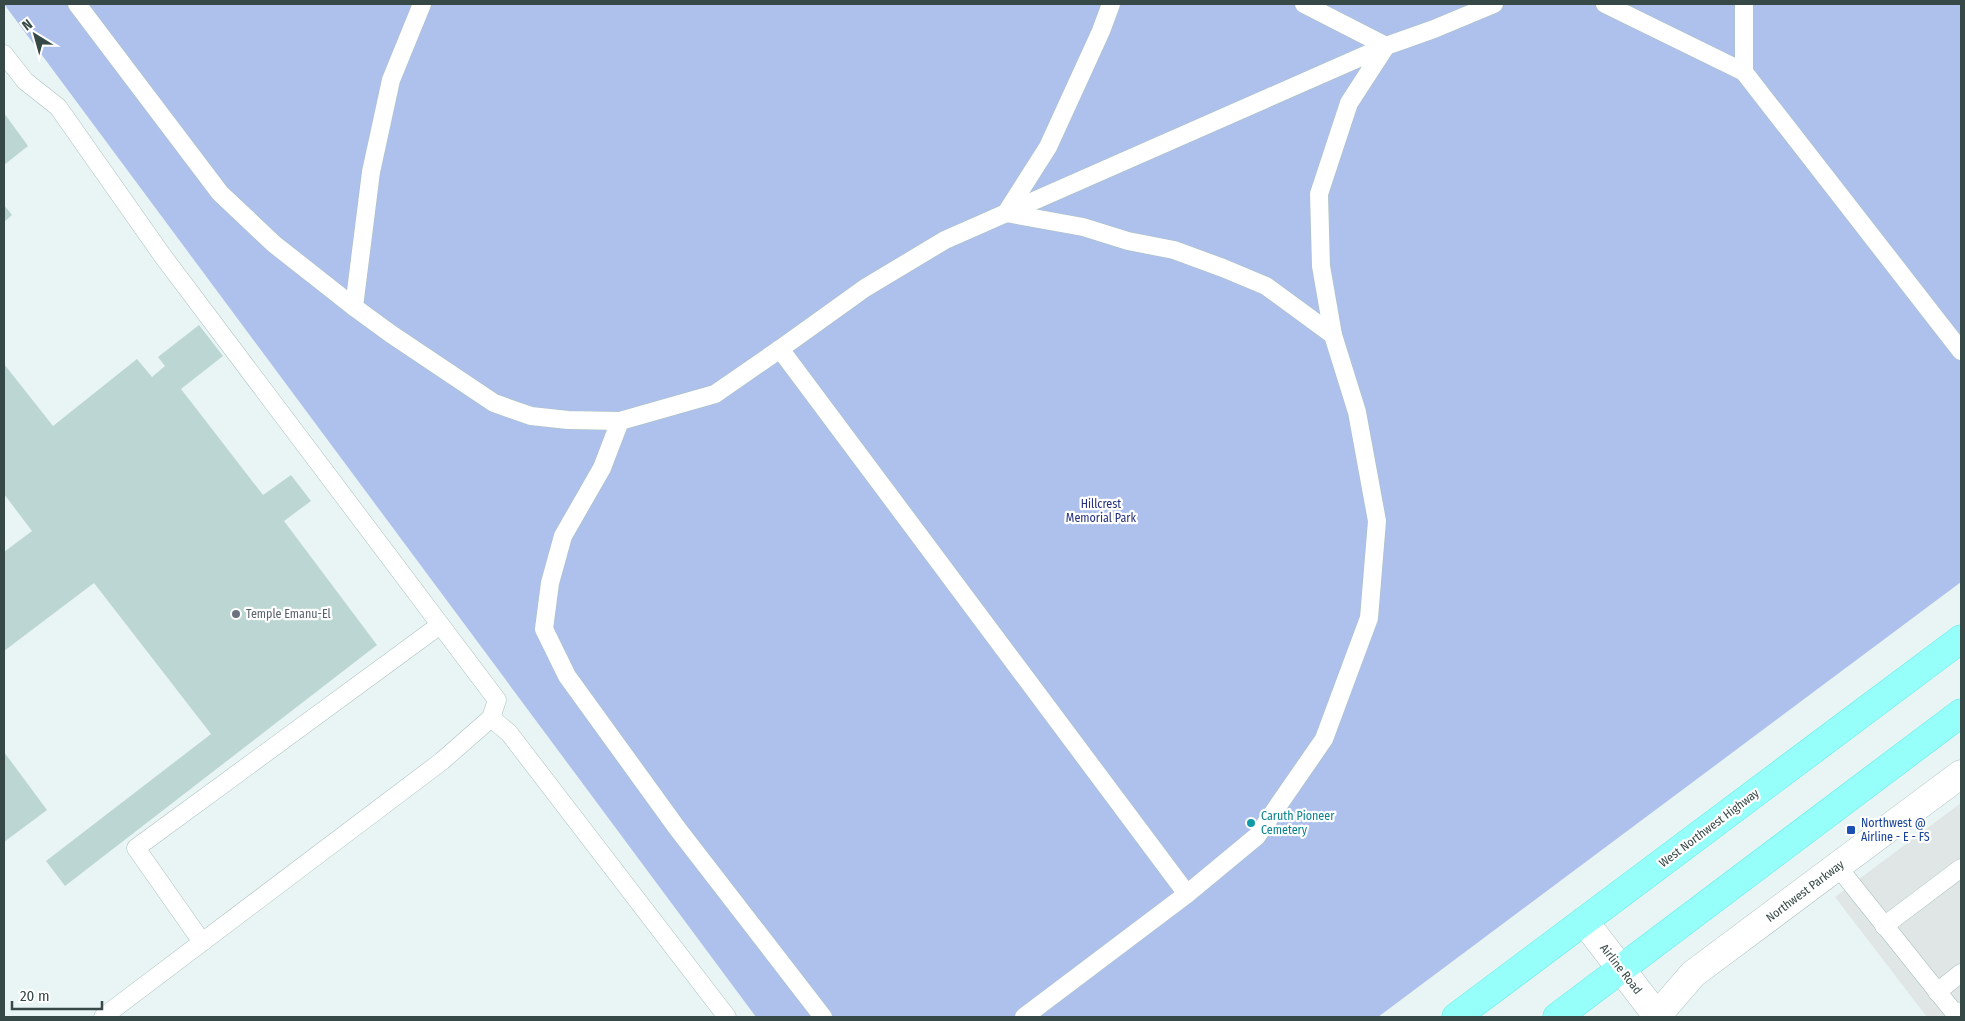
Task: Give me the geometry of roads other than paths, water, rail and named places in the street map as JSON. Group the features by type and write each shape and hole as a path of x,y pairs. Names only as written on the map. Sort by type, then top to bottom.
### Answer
{"main road":[{"name":"West Northwest Highway","path":"1456,1017 1961,640"},
{"path":"1557,1017 1961,713"}],"street":[{"name":"Northwest Parkway","path":"1657,1017 1693,974 1961,774"},
{"name":"Airline Road","path":"1584,921 1657,1017"}],"lane":[{"path":"77,4 220,193 274,244 354,307 391,334 494,402 531,416 568,420 620,421 715,394 865,288 945,240 1386,46 1434,29 1494,4"},
{"path":"354,307 371,172 391,80 422,4"},
{"path":"1006,212 1048,147 1101,31 1111,4"},
{"path":"1304,4 1386,46"},
{"path":"1605,4 1744,72 1961,351"},
{"path":"1744,4 1744,72"},
{"path":"1024,1017 1187,894 1256,836 1324,739 1369,618 1377,521 1357,412 1333,335 1321,266 1319,194 1349,103 1386,46"},
{"path":"4,54 25,81 58,107 162,255 497,700 491,718 442,761 102,1017"},
{"path":"1006,212 1083,227 1128,241 1174,250 1223,268 1266,286 1333,335"},
{"path":"780,349 1187,894"},
{"path":"620,421 602,468 563,536 550,583 544,629 567,676 677,828 823,1017"},
{"path":"202,942 136,848 440,625"},
{"path":"491,718 509,733 727,1017"},
{"path":"1838,867 1952,1012 1961,1012"},
{"path":"1884,926 1961,868"},
{"path":"1937,992 1961,974"}],"place":[{"name":"Temple Emanu-El","path":"236,614"},
{"name":"Caruth Pioneer Cemetery","path":"1251,823"},
{"name":"Northwest @ Airline - E - FS","path":"1851,830"}],"park label":[{"name":"Hillcrest Memorial Park","path":"1101,511"}]}
